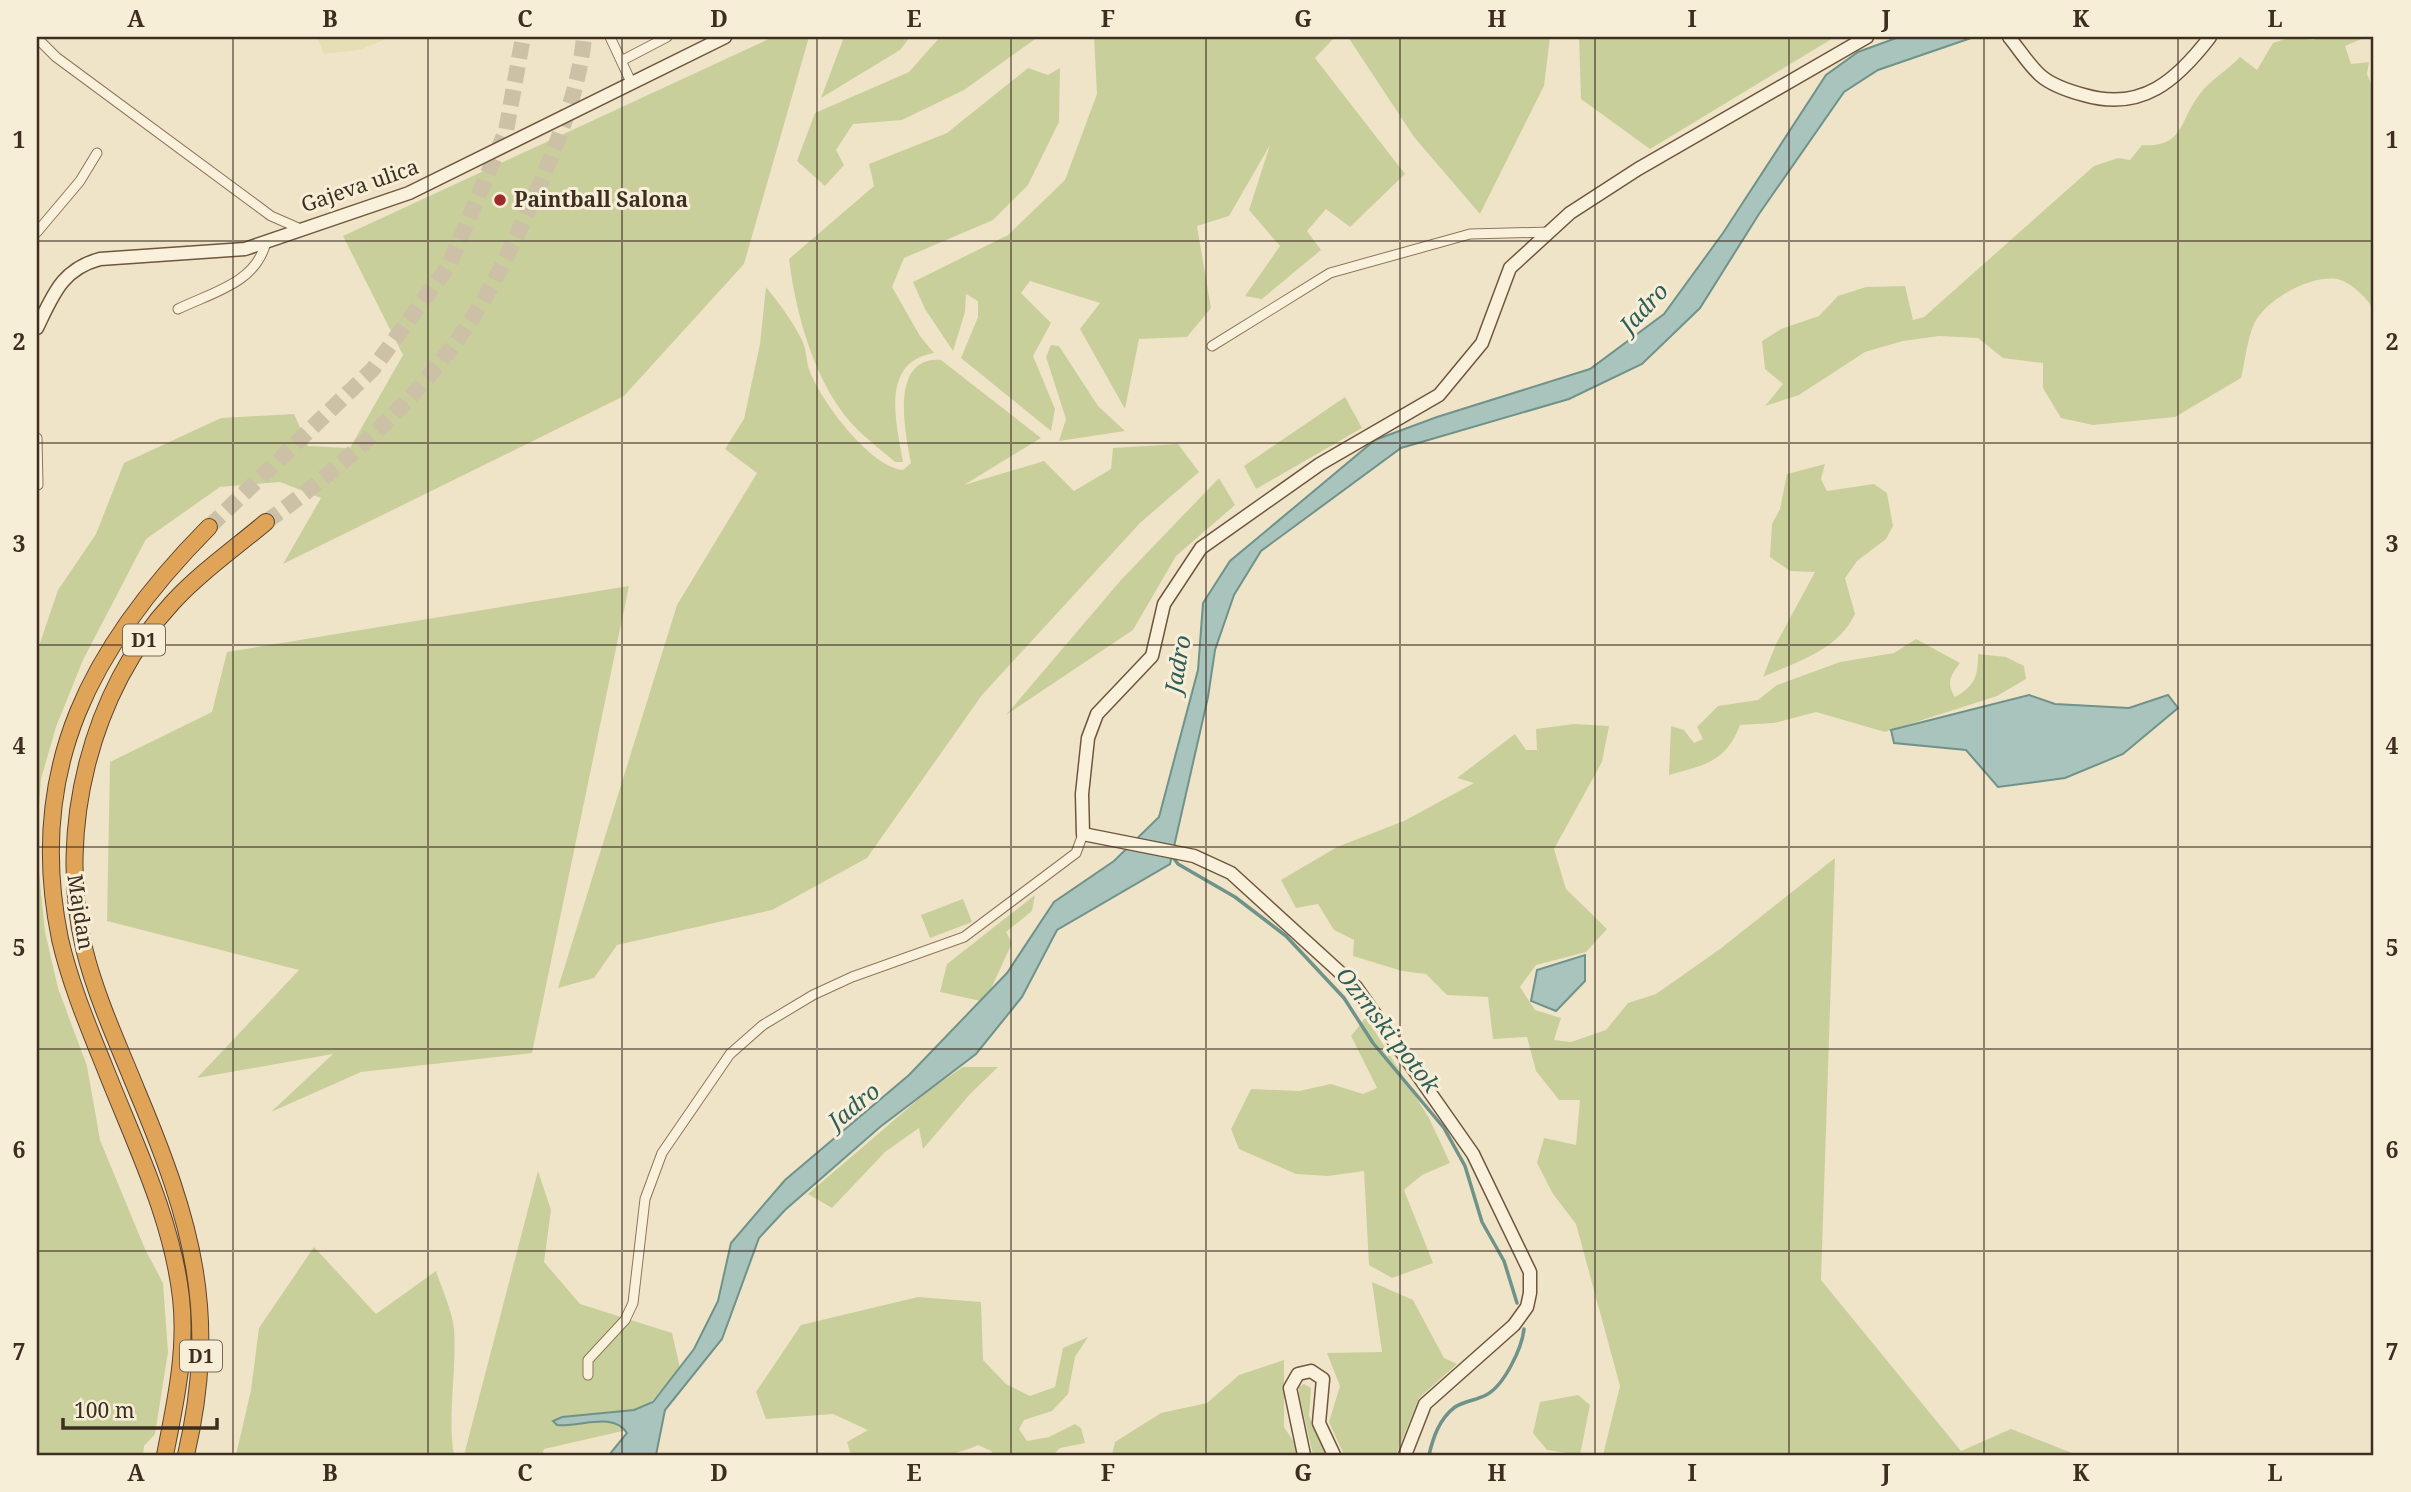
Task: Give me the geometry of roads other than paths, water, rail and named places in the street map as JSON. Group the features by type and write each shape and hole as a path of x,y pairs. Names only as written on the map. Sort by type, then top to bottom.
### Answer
{"highway":[{"name":"Majdan","path":"186,1455 196,1412 201,1362 201,1308 195,1256 172,1177 95,985 78,912 75,854 85,766 111,698 145,639 173,602 266,523"},
{"name":"Majdan","path":"165,1455 181,1351 181,1299 157,1200 74,989 61,939 52,884 55,799 63,755 75,720 107,650 137,605 209,527"}],"street":[{"path":"610,37 631,82"},
{"path":"623,60 667,37"},
{"name":"Gajeva ulica","path":"37,38 57,57 271,216 303,230 409,193 726,37"},
{"path":"587,1375 588,1360 625,1320 633,1303 645,1199 662,1153 730,1054 762,1025 813,995 852,977 964,937 1076,853 1083,834 1082,794 1088,738 1097,714 1152,656 1164,604 1201,548 1320,464 1439,395 1482,343 1510,268 1570,213 1638,169 1867,37"},
{"path":"2009,37 2041,76 2067,90 2098,99 2130,100 2162,86 2188,66 2210,37"},
{"path":"37,232 80,181 97,153"},
{"path":"37,328 69,273 86,263 100,259 245,249 303,230"},
{"path":"1212,346 1330,273 1470,234 1550,232"},
{"path":"178,309 245,277 261,261 266,242"},
{"path":"37,438 38,485"},
{"path":"1083,834 1194,856 1231,873 1356,987 1473,1154 1530,1272 1531,1293 1527,1307 1514,1325 1425,1404 1405,1455"},
{"path":"1304,1455 1290,1388 1294,1378 1311,1371 1323,1380 1319,1423 1334,1455"}],"water":[{"name":"Jadro","path":"1899,37 1974,37 1878,70 1844,92 1759,214 1700,308 1642,364 1569,399 1401,448 1261,551 1234,595 1215,650 1208,697 1170,864 1057,930 1022,997 976,1054 880,1127 785,1210 759,1238 722,1339 665,1410 656,1455 609,1455 627,1433 621,1426 613,1423 557,1425 553,1421 562,1417 634,1410 653,1402 694,1349 718,1301 731,1243 785,1180 909,1075 1007,973 1054,902 1114,861 1159,817 1198,670 1203,603 1230,561 1375,440 1437,417 1590,369 1664,314 1723,233 1826,75 1858,52"},
{"path":"2029,695 2055,704 2129,708 2168,695 2178,708 2123,754 2065,778 1998,787 1966,750 1894,743 1891,730"},
{"path":"1585,955 1585,981 1556,1011 1531,1001 1537,970"}],"waterway":[{"name":"Ozrnski potok","path":"1172,856 1178,864 1235,897 1286,936 1344,998 1373,1043 1444,1128 1465,1166 1482,1222 1504,1261 1517,1303"},
{"name":"Ozrnski potok","path":"1429,1455 1438,1429 1449,1412 1459,1405 1486,1395 1499,1384 1516,1356 1524,1329"}],"tunnel":[{"path":"209,527 373,369 449,265 506,131 523,37"},
{"path":"266,522 328,474 386,422 414,393 463,332 499,271 540,184 573,94 584,37"}],"place":[{"name":"Paintball Salona","path":"500,200"}]}
